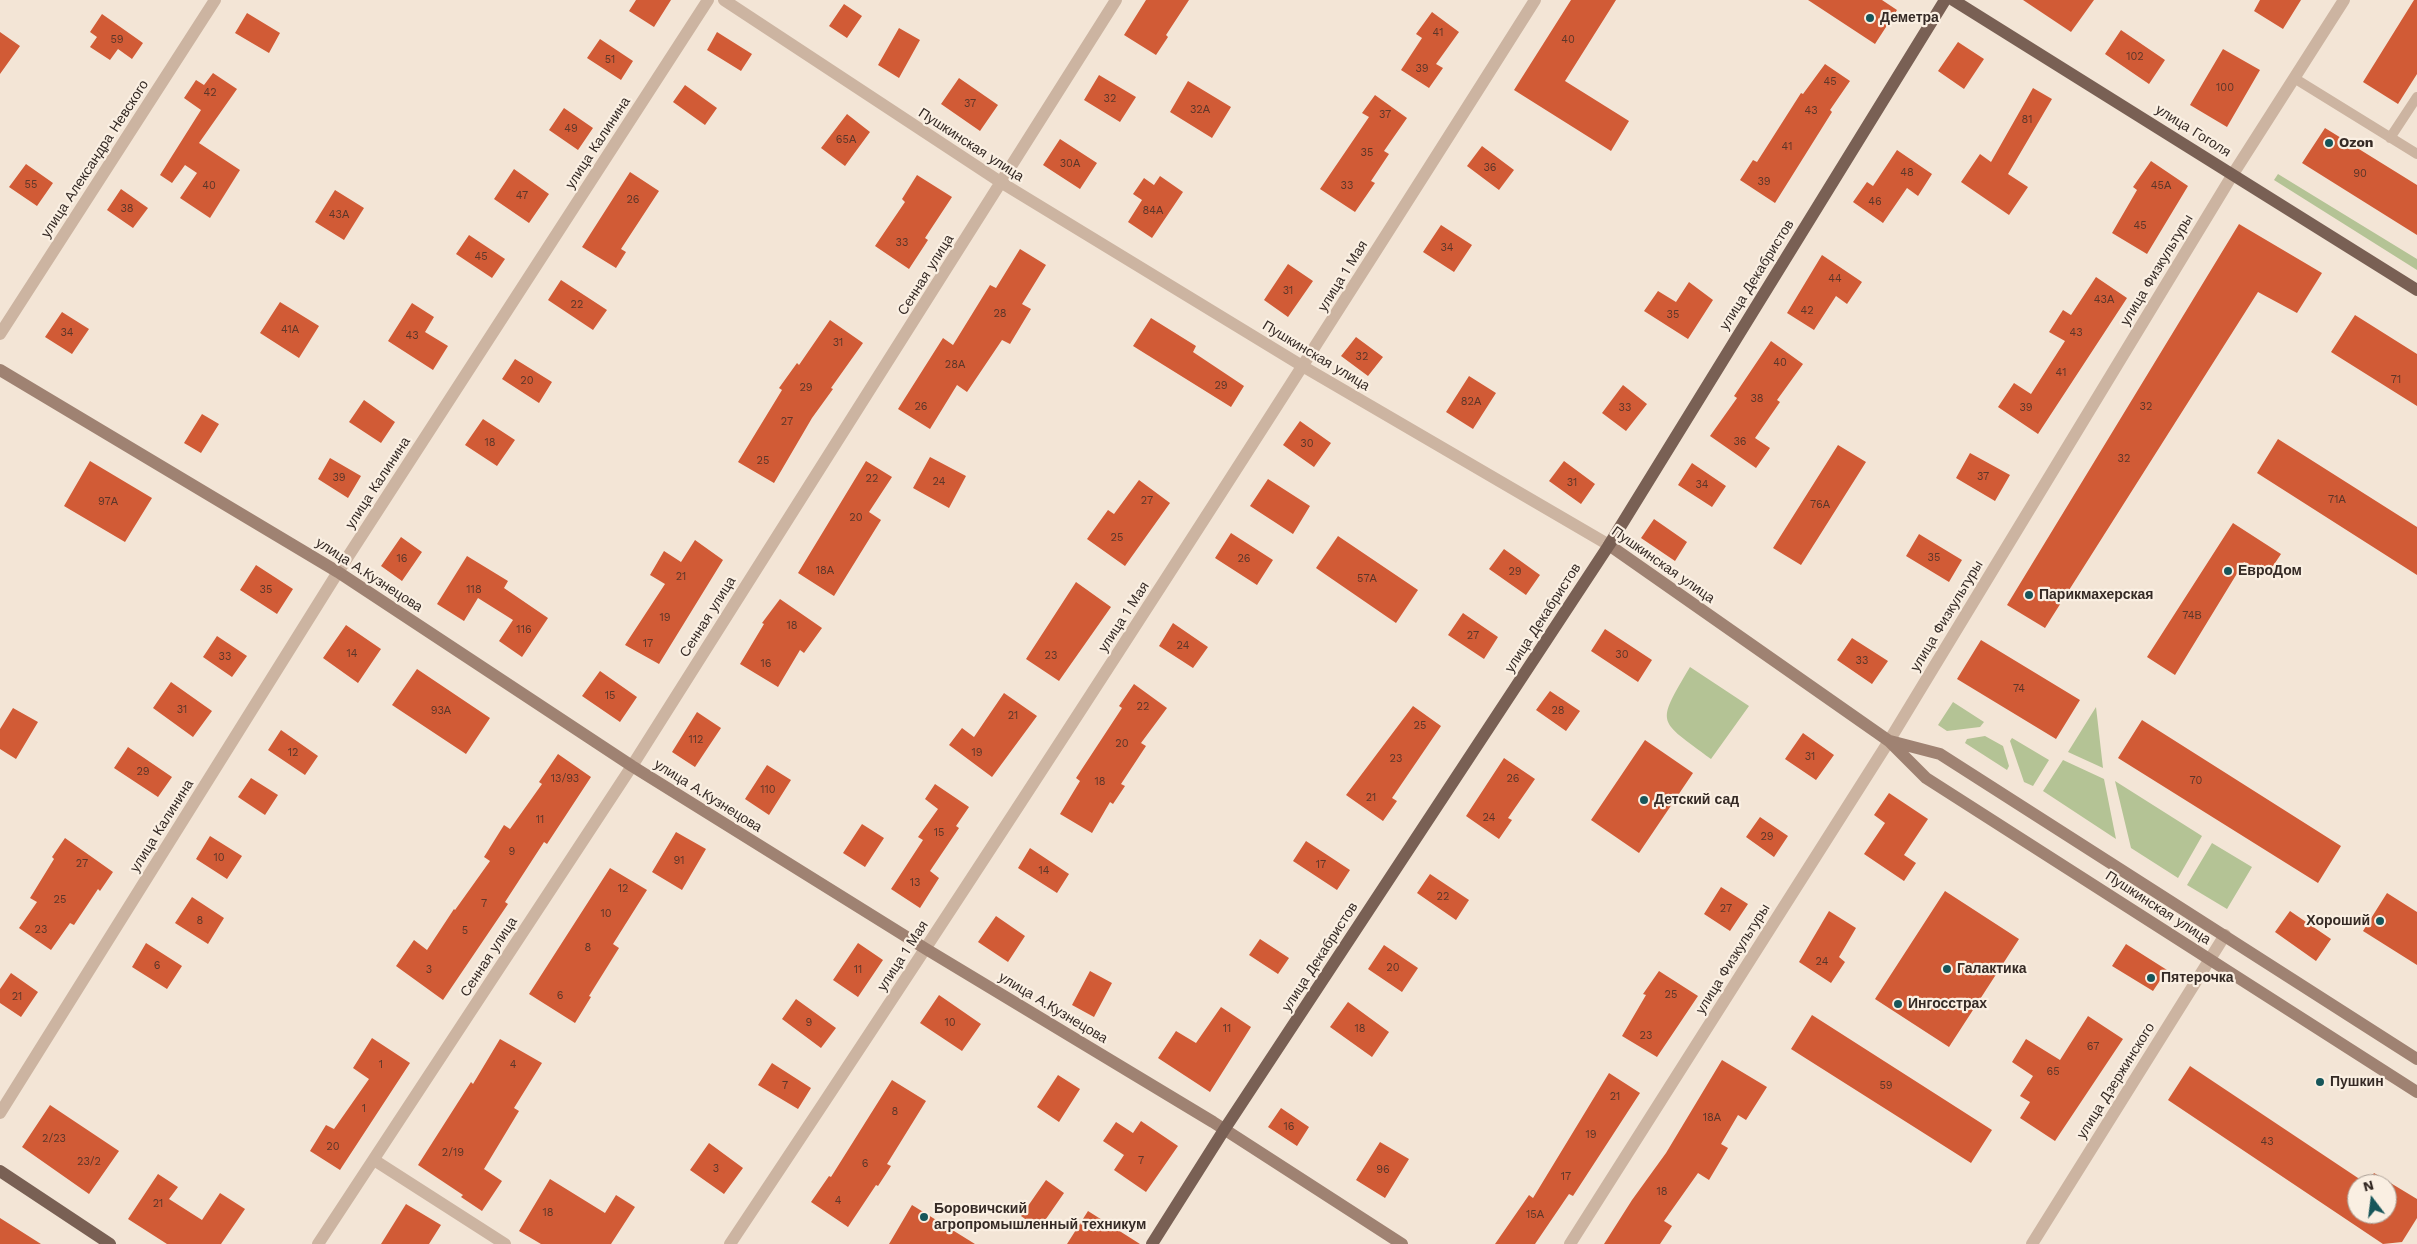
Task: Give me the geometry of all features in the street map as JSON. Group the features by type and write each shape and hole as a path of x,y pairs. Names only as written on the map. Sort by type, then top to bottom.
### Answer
{"main road":[{"name":"улица Декабристов","path":"1152,1244 1224,1130 1609,545 1945,0"},
{"name":"улица Гоголя","path":"1953,0 2417,290"},
{"name":"улица А.Кузнецова","path":"0,370 338,572 632,766 926,949 1224,1130 1402,1244"},
{"name":"Пушкинская улица","path":"1609,545 1889,741 1926,778 2417,1092"},
{"name":"Пушкинская улица","path":"1889,741 1940,754 2417,1059"},
{"path":"0,1171 110,1244"}],"street":[{"name":"улица Александра Невского","path":"0,334 214,0"},
{"name":"улица Калинина","path":"0,1113 338,572 708,0"},
{"name":"Пушкинская улица","path":"724,0 1002,183 1304,367 1609,545"},
{"name":"Сенная улица","path":"318,1244 632,766 1116,0"},
{"name":"улица 1 Мая","path":"730,1244 926,949 1304,367 1535,0"},
{"name":"улица Физкультуры","path":"1570,1244 1889,741 2233,174 2344,0"},
{"name":"улица Дзержинского","path":"2032,1244 2225,935"},
{"path":"374,1160 505,1244"}],"lane":[{"path":"2294,78 2417,154"},
{"path":"2390,138 2417,97"}],"green space":[{"path":"2278,174 2417,259 2417,270 2274,180"},
{"path":"1690,667 1749,706 1711,759 1680,736 1672,728 1668,720 1667,711 1671,701"},
{"path":"1953,702 1984,722 1980,727 1947,731 1938,725"},
{"path":"2096,707 2103,768 2068,752"},
{"path":"1985,736 2003,746 2009,766 2007,770 1965,743 1967,739"},
{"path":"2012,738 2049,760 2033,786 2024,782 2010,741"},
{"path":"2063,760 2104,779 2116,839 2043,791"},
{"path":"2115,781 2202,836 2178,878 2131,848"},
{"path":"2212,843 2252,867 2227,909 2187,885"}],"building":[{"path":"636,0 671,0 654,27 629,11"},
{"path":"1146,0 1189,0 1166,35 1168,37 1156,55 1124,35"},
{"path":"1571,0 1616,0 1565,81 1629,121 1611,151 1514,90"},
{"path":"1808,0 1882,0 1897,10 1875,44"},
{"path":"2023,0 2094,0 2071,32"},
{"path":"2260,0 2301,0 2283,29 2254,11"},
{"path":"2414,0 2417,0 2417,74 2398,104 2363,82"},
{"path":"844,4 862,16 847,38 829,26"},
{"path":"1432,12 1459,32 1436,64 1443,68 1429,88 1401,70 1422,38 1416,34"},
{"path":"247,13 280,33 269,53 235,33"},
{"path":"102,14 143,43 132,59 118,49 110,60 90,47 97,37 90,32"},
{"path":"899,28 920,40 899,78 878,65"},
{"path":"2121,30 2165,60 2149,84 2105,54"},
{"path":"0,32 20,46 0,74"},
{"path":"717,32 752,54 741,71 707,50"},
{"path":"600,39 633,61 621,80 587,58"},
{"path":"1958,42 1984,59 1964,89 1938,71"},
{"path":"2223,49 2260,70 2227,127 2190,105"},
{"path":"1825,64 1850,81 1830,110 1832,112 1775,203 1740,180 1753,160 1757,162 1801,93 1803,94"},
{"path":"213,73 237,89 199,143 240,170 210,218 180,198 197,173 185,165 172,183 160,175 201,110 184,98 196,80 204,85"},
{"path":"1099,75 1136,97 1120,122 1084,100"},
{"path":"959,78 998,105 980,131 941,104"},
{"path":"1188,81 1231,107 1212,138 1170,112"},
{"path":"685,85 717,108 705,125 673,102"},
{"path":"2033,88 2052,99 2008,174 2028,187 2009,215 1961,182 1980,154 1991,162"},
{"path":"1375,95 1407,118 1384,151 1389,154 1371,181 1375,183 1355,212 1320,189 1369,117 1362,113"},
{"path":"564,108 593,128 578,150 549,130"},
{"path":"847,114 870,132 845,166 821,148"},
{"path":"2325,128 2417,185 2417,235 2302,163"},
{"path":"1060,139 1097,163 1080,189 1043,165"},
{"path":"1482,146 1514,170 1499,190 1467,166"},
{"path":"1897,150 1932,174 1918,196 1907,188 1883,223 1853,202 1867,182 1873,186"},
{"path":"2151,161 2188,186 2147,254 2112,233 2137,190 2133,187"},
{"path":"26,164 53,183 37,206 9,187"},
{"path":"514,169 549,194 529,223 494,199"},
{"path":"630,172 659,191 621,249 626,252 616,268 582,247"},
{"path":"917,175 952,197 925,238 928,240 909,269 875,246 905,202 902,199"},
{"path":"1160,176 1183,192 1152,238 1128,222 1142,200 1133,194 1144,178 1154,185"},
{"path":"121,189 148,208 133,228 107,210"},
{"path":"335,190 364,208 344,240 315,222"},
{"path":"2239,224 2322,273 2297,313 2258,292 2045,628 2007,605"},
{"path":"1441,225 1472,245 1454,272 1423,252"},
{"path":"469,235 505,259 492,278 456,254"},
{"path":"1020,249 1046,265 1022,304 1031,309 1010,344 1002,340 967,392 957,385 930,429 898,409 943,338 953,345 990,285 996,288"},
{"path":"1822,255 1862,282 1847,304 1836,296 1814,330 1787,313"},
{"path":"1288,264 1313,281 1288,317 1264,300"},
{"path":"2096,277 2127,298 2038,434 1998,407 2014,383 2031,394 2065,341 2049,332 2063,310 2071,315"},
{"path":"561,280 607,310 593,330 548,300"},
{"path":"1689,282 1713,300 1688,339 1644,311 1658,291 1676,302"},
{"path":"280,302 319,326 299,358 260,333"},
{"path":"412,303 434,317 425,332 448,346 433,370 388,341"},
{"path":"62,312 89,329 72,354 45,337"},
{"path":"2355,315 2417,354 2417,406 2331,352"},
{"path":"1151,318 1196,346 1193,352 1244,386 1231,407 1133,346"},
{"path":"830,320 863,343 831,388 833,389 812,418 774,483 738,462 782,390 779,388 797,363 799,365"},
{"path":"1356,337 1383,357 1368,376 1341,356"},
{"path":"1771,341 1803,364 1777,400 1780,402 1755,438 1770,448 1756,468 1710,436 1737,398 1734,396"},
{"path":"515,359 552,382 539,403 502,379"},
{"path":"1469,376 1496,393 1473,429 1446,412"},
{"path":"1623,385 1647,404 1626,431 1602,413"},
{"path":"364,400 395,422 381,443 349,422"},
{"path":"202,414 219,424 201,453 184,443"},
{"path":"483,419 515,440 497,466 465,445"},
{"path":"1300,421 1331,443 1314,467 1283,445"},
{"path":"2278,439 2417,527 2417,575 2257,473"},
{"path":"1838,445 1866,462 1801,565 1773,548"},
{"path":"1970,453 2010,475 1995,501 1956,478"},
{"path":"930,457 966,476 949,508 913,488"},
{"path":"330,458 361,476 348,498 318,479"},
{"path":"90,461 152,498 125,542 64,506"},
{"path":"866,461 892,477 869,512 881,520 834,596 798,573"},
{"path":"1564,461 1595,484 1581,504 1549,481"},
{"path":"1692,463 1726,486 1712,507 1678,485"},
{"path":"1268,479 1310,506 1293,534 1250,506"},
{"path":"1139,480 1170,503 1125,566 1087,539 1108,510 1114,514"},
{"path":"1654,519 1687,542 1675,561 1641,538"},
{"path":"2233,523 2281,554 2267,575 2244,562 2175,675 2147,657"},
{"path":"1231,533 1273,560 1257,585 1215,558"},
{"path":"1919,534 1962,560 1949,582 1906,556"},
{"path":"1338,536 1418,590 1396,623 1316,568"},
{"path":"401,537 422,552 402,581 381,566"},
{"path":"695,540 723,560 659,664 625,645 665,584 650,575 664,551 681,562"},
{"path":"1504,549 1540,575 1526,595 1489,569"},
{"path":"467,556 508,581 504,588 548,618 522,657 499,641 513,620 478,598 464,621 437,604"},
{"path":"256,565 293,589 277,614 240,590"},
{"path":"1076,582 1111,607 1059,681 1026,659"},
{"path":"780,599 822,628 804,653 800,650 778,687 740,664 764,624 762,623"},
{"path":"1463,613 1498,637 1484,659 1448,635"},
{"path":"1173,623 1208,647 1193,668 1159,646"},
{"path":"346,625 381,649 358,683 323,658"},
{"path":"1605,629 1652,660 1638,682 1591,651"},
{"path":"217,636 247,656 232,677 203,657"},
{"path":"1852,638 1888,661 1872,684 1837,660"},
{"path":"1981,640 2080,700 2056,739 1957,679"},
{"path":"417,669 490,718 466,754 392,705"},
{"path":"600,671 637,697 620,722 582,696"},
{"path":"171,682 212,711 193,737 153,708"},
{"path":"1134,684 1167,708 1141,743 1146,746 1121,784 1125,786 1113,804 1110,802 1092,833 1060,814 1080,781 1076,778 1122,708 1119,706"},
{"path":"1550,691 1580,711 1566,731 1536,710"},
{"path":"1004,693 1037,716 992,777 949,745 962,728 974,737"},
{"path":"1413,706 1441,726 1392,798 1397,801 1383,821 1346,795"},
{"path":"13,708 38,722 16,759 0,749 0,729"},
{"path":"697,712 721,728 695,767 672,752"},
{"path":"2142,720 2341,846 2318,883 2118,758"},
{"path":"281,730 318,756 305,775 268,750"},
{"path":"1803,733 1834,755 1816,780 1785,759"},
{"path":"1645,740 1693,773 1639,853 1591,820"},
{"path":"128,747 172,777 158,797 114,768"},
{"path":"558,754 591,777 547,844 544,842 505,902 508,904 443,1000 396,966 414,940 427,950 454,909 490,861 484,857 504,825 510,829 542,784 539,782"},
{"path":"1504,758 1535,779 1508,818 1512,820 1499,839 1466,816"},
{"path":"767,765 791,780 769,815 745,799"},
{"path":"251,778 278,795 265,815 238,797"},
{"path":"935,784 969,807 956,826 959,828 930,871 939,878 920,908 891,889 923,840 918,837 938,809 925,799"},
{"path":"1889,793 1928,819 1904,855 1916,863 1904,881 1864,854 1885,823 1874,815"},
{"path":"1760,817 1788,836 1774,857 1746,837"},
{"path":"862,824 884,838 865,867 843,853"},
{"path":"676,832 706,849 682,890 652,872"},
{"path":"210,836 242,856 227,879 196,859"},
{"path":"65,838 113,872 100,891 98,889 74,925 70,923 51,950 19,928 37,902 30,898 54,859 52,857"},
{"path":"1306,841 1350,870 1337,890 1293,861"},
{"path":"1030,848 1069,874 1057,893 1018,868"},
{"path":"610,868 647,890 613,944 619,948 589,996 591,997 575,1023 529,994"},
{"path":"1430,874 1469,900 1456,920 1417,893"},
{"path":"1721,887 1748,904 1730,931 1704,914"},
{"name":"Галактика","path":"1945,891 2019,939 1949,1047 1875,999"},
{"path":"2387,893 2417,912 2417,965 2363,931"},
{"path":"192,897 224,918 208,944 175,923"},
{"path":"1829,911 1856,928 1839,957 1845,962 1831,983 1799,962"},
{"path":"2290,911 2331,939 2316,961 2275,932"},
{"path":"996,916 1025,936 1008,962 978,942"},
{"path":"1260,939 1289,958 1278,974 1249,955"},
{"path":"146,943 182,966 167,989 132,967"},
{"path":"858,943 883,960 858,997 833,980"},
{"path":"2126,944 2167,970 2153,991 2112,966"},
{"path":"1384,945 1418,968 1402,992 1368,969"},
{"path":"1090,971 1112,983 1094,1017 1072,1005"},
{"path":"1659,971 1698,996 1657,1057 1622,1036 1646,995 1643,994"},
{"path":"11,973 38,992 21,1017 0,1003 0,989"},
{"path":"939,995 981,1024 962,1051 920,1023"},
{"path":"796,999 836,1028 821,1048 782,1019"},
{"path":"1348,1002 1389,1032 1372,1057 1330,1027"},
{"path":"1221,1007 1251,1027 1210,1092 1158,1058 1176,1031 1196,1043"},
{"path":"1812,1015 1992,1130 1971,1163 1791,1049"},
{"path":"2088,1016 2123,1039 2055,1141 2020,1118 2030,1102 2020,1096 2033,1076 2012,1062 2026,1039 2060,1060"},
{"path":"372,1038 410,1063 340,1170 310,1151 326,1125 334,1129 369,1079 353,1068"},
{"path":"500,1039 542,1063 514,1108 519,1111 484,1169 502,1181 482,1211 461,1197 463,1195 418,1165 471,1082 473,1084"},
{"path":"1722,1060 1767,1087 1746,1120 1738,1115 1721,1144 1728,1148 1709,1180 1698,1173 1664,1221 1672,1226 1660,1244 1604,1244 1632,1200 1666,1153"},
{"path":"772,1063 811,1088 798,1109 758,1085"},
{"path":"2190,1066 2352,1174 2347,1174 2347,1220 2168,1100"},
{"path":"1609,1073 1640,1093 1573,1196 1569,1194 1535,1244 1495,1244 1529,1195 1533,1198"},
{"path":"1058,1075 1080,1089 1059,1122 1037,1107"},
{"path":"892,1080 926,1101 887,1164 891,1166 848,1227 811,1202 829,1176 831,1177"},
{"path":"50,1105 119,1151 89,1194 22,1147"},
{"path":"1281,1108 1309,1127 1297,1146 1268,1127"},
{"path":"1141,1121 1178,1146 1146,1192 1114,1170 1124,1155 1103,1141 1116,1122 1133,1133"},
{"path":"1380,1142 1409,1159 1385,1198 1356,1180"},
{"path":"709,1143 743,1168 724,1194 690,1170"},
{"path":"158,1174 178,1187 169,1199 202,1220 220,1193 245,1209 221,1244 167,1244 128,1219"},
{"path":"550,1179 605,1213 616,1195 635,1207 611,1244 541,1244 519,1231"},
{"path":"1046,1180 1064,1193 1039,1229 1021,1216"},
{"path":"2397,1187 2417,1199 2417,1218 2402,1242 2383,1244 2353,1224 2397,1224"},
{"path":"406,1204 441,1225 429,1244 381,1244"},
{"path":"912,1205 975,1244 889,1244"},
{"path":"1088,1211 1140,1244 1067,1244"},
{"path":"0,1218 41,1244 0,1244"}],"place":[{"name":"Деметра","path":"1870,18"},
{"name":"Ozon","path":"2329,143"},
{"name":"ЕвроДом","path":"2228,571"},
{"name":"Парикмахерская","path":"2029,595"},
{"name":"Детский сад","path":"1644,800"},
{"name":"Хороший","path":"2380,921"},
{"name":"Галактика","path":"1947,969"},
{"name":"Пятерочка","path":"2151,978"},
{"name":"Ингосстрах","path":"1898,1004"},
{"name":"Пушкин","path":"2320,1082"},
{"name":"Боровичский агропромышленный техникум","path":"924,1217"}]}
